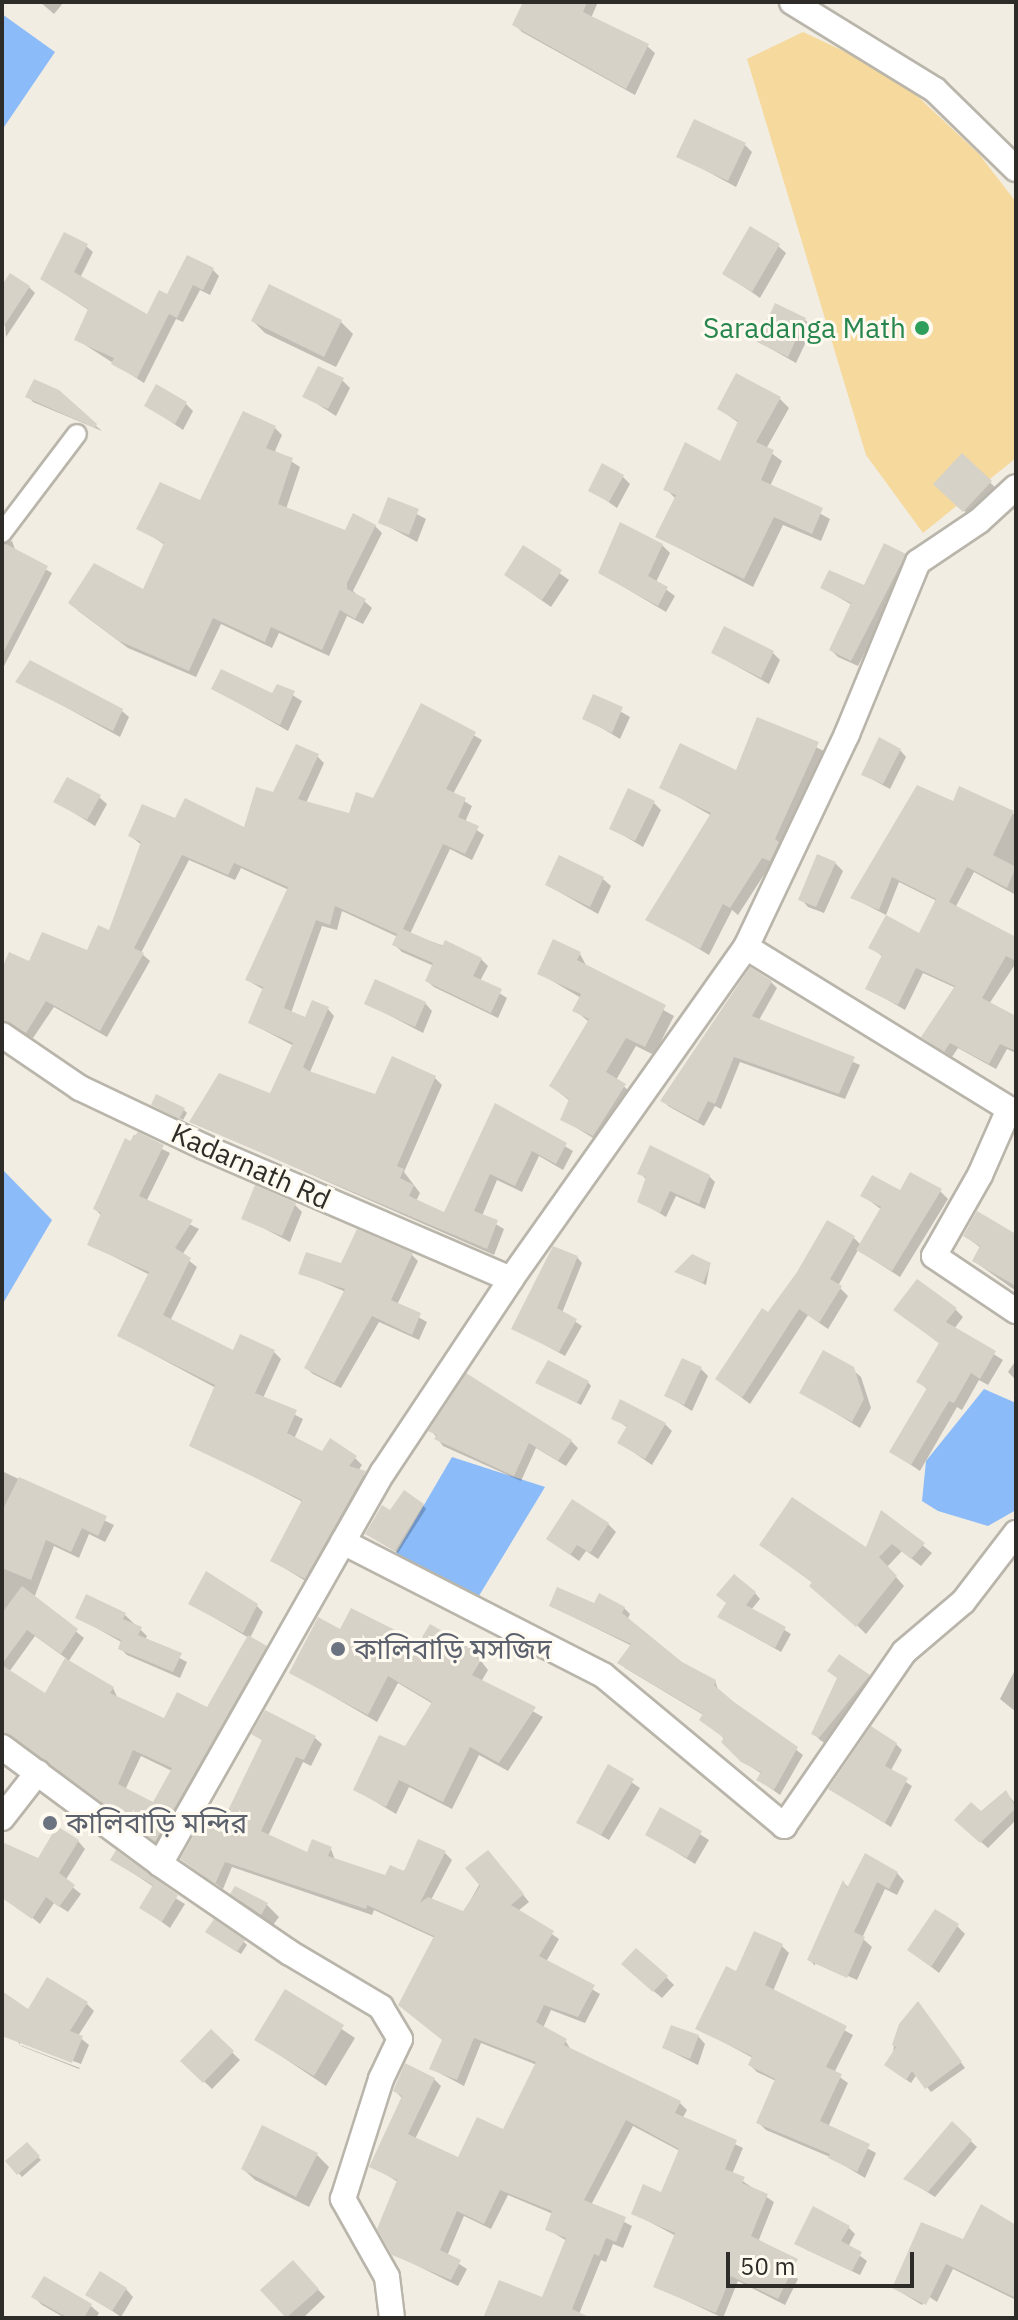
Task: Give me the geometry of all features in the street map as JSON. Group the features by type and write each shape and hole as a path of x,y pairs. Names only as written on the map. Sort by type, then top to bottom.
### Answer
{"street":[{"path":"792,2 935,90 1016,169"},
{"path":"2,533 77,434"},
{"path":"160,1864 343,1542 511,1279 746,947 847,734 918,562 979,521 1016,487"},
{"path":"746,947 1009,1109 980,1175 934,1256 1016,1311"},
{"name":"Kadarnath Rd","path":"2,1035 93,1094 511,1279"},
{"path":"343,1542 603,1675 784,1826 904,1652 963,1602 1016,1533"},
{"path":"2,1747 160,1864 290,1953 381,2007 400,2039 381,2079 343,2199 387,2277 392,2318"},
{"path":"2,1818 38,1772"}],"shaded area":[{"name":"Saradanga Math","path":"803,32 895,75 979,154 1016,202 1016,458 923,533 866,455 747,59"}],"water":[{"path":"2,14 55,52 2,130"},
{"path":"2,1169 52,1220 2,1305"},
{"path":"984,1389 1016,1403 1016,1510 988,1526 938,1511 922,1501 926,1461"},
{"path":"452,1457 545,1487 477,1599 396,1553"}],"building":[{"path":"523,2 587,2 583,12 649,44 626,89 512,25"},
{"path":"694,119 746,143 728,181 676,157"},
{"path":"750,226 780,244 752,292 722,274"},
{"path":"64,232 88,244 74,272 147,314 159,290 167,294 187,255 214,268 203,290 193,285 177,318 169,314 137,378 111,364 114,358 74,340 88,309 40,279"},
{"path":"10,273 30,286 2,329 2,285"},
{"path":"269,284 342,320 324,357 251,321"},
{"path":"775,303 806,318 788,357 757,342"},
{"path":"318,366 344,378 328,409 302,397"},
{"path":"736,373 781,397 756,442 774,450 761,480 823,508 812,534 774,517 744,579 655,537 676,495 663,490 685,442 720,461 738,421 717,409"},
{"path":"34,379 59,390 97,424 95,428 25,397"},
{"path":"156,384 187,402 175,424 144,406"},
{"path":"243,411 276,426 266,448 293,458 278,504 345,530 353,513 376,525 347,583 347,589 366,599 355,619 340,610 322,650 271,627 265,642 213,618 189,671 119,641 68,603 94,563 143,589 164,543 136,529 160,482 200,500"},
{"path":"962,453 992,481 963,512 933,484"},
{"path":"602,463 624,475 609,502 588,491"},
{"path":"388,497 419,509 409,535 378,523"},
{"path":"620,522 663,544 648,576 668,587 658,606 598,573"},
{"path":"884,543 906,554 851,661 829,650 851,603 820,588 829,570 864,585"},
{"path":"6,544 48,566 2,655 2,545"},
{"path":"523,545 562,570 542,600 504,575"},
{"path":"724,626 774,651 761,678 711,653"},
{"path":"30,660 123,709 113,731 15,682"},
{"path":"221,669 272,693 277,684 295,691 280,725 211,689"},
{"path":"593,694 623,707 612,733 582,719"},
{"path":"421,703 476,732 446,789 466,798 458,817 479,826 465,854 443,844 403,929 442,946 445,940 482,958 473,976 502,989 491,1013 425,981 433,963 392,945 397,934 335,906 330,925 316,920 284,1008 305,1017 312,1000 329,1007 303,1067 309,1071 375,1094 392,1056 436,1076 397,1166 404,1169 400,1178 414,1185 409,1196 444,1212 495,1103 567,1143 556,1164 532,1151 515,1186 490,1174 474,1211 498,1220 487,1249 189,1122 219,1073 270,1093 293,1043 248,1023 263,987 245,980 288,887 234,863 228,875 182,855 134,948 144,953 100,1031 46,1001 26,1033 2,1020 2,968 9,952 29,961 42,932 87,950 98,925 109,930 141,842 128,836 142,804 175,818 185,798 244,827 256,787 273,792 296,744 319,754 298,799 349,813 356,792 373,798"},
{"path":"757,717 819,742 775,839 779,842 770,861 762,858 730,908 723,904 700,949 645,920 711,813 659,788 680,743 736,770"},
{"path":"879,737 901,749 883,784 861,775"},
{"path":"67,777 101,795 87,820 53,802"},
{"path":"917,785 953,801 959,786 1014,811 993,855 1016,867 1007,888 967,867 949,902 1016,937 1016,961 1006,956 982,998 1016,1016 1016,1051 1000,1044 989,1064 950,1043 944,1052 921,1037 955,986 916,968 898,1005 865,989 882,955 868,948 886,915 919,933 936,899 892,877 879,910 850,898"},
{"path":"628,788 655,801 635,841 609,829"},
{"path":"817,854 836,862 816,907 798,900"},
{"path":"559,855 604,877 590,907 545,885"},
{"path":"553,939 581,952 577,960 666,1005 645,1047 626,1038 606,1072 626,1084 593,1136 560,1120 569,1099 549,1086 589,1019 572,1011 581,994 537,974"},
{"path":"750,967 772,981 752,1016 855,1057 839,1094 734,1057 715,1104 708,1101 698,1121 660,1101"},
{"path":"375,979 426,1002 415,1027 364,1004"},
{"path":"156,1094 185,1108 179,1119 151,1105"},
{"path":"138,1132 164,1145 139,1196 193,1220 175,1248 191,1258 163,1315 233,1350 240,1334 275,1350 255,1393 297,1410 287,1433 322,1451 330,1438 357,1456 349,1466 366,1471 305,1579 270,1561 302,1500 189,1446 215,1385 117,1336 149,1272 87,1245 101,1213 93,1209 125,1138 130,1141"},
{"path":"650,1145 710,1175 699,1204 670,1191 660,1213 637,1202 646,1177 637,1174"},
{"path":"910,1172 942,1189 892,1271 856,1250 881,1207 860,1196 872,1175 900,1190"},
{"path":"255,1185 296,1203 282,1236 241,1219"},
{"path":"977,1211 1016,1234 1016,1286 972,1261 980,1246 963,1236"},
{"path":"827,1220 855,1236 830,1279 842,1286 819,1323 799,1309 742,1398 715,1379 762,1308 768,1312 797,1272"},
{"path":"357,1229 413,1253 391,1300 421,1313 412,1335 372,1316 334,1383 304,1368 345,1289 298,1274 306,1252 341,1263"},
{"path":"553,1246 578,1256 557,1308 577,1319 559,1352 511,1329"},
{"path":"692,1254 711,1263 703,1283 674,1272"},
{"path":"917,1279 957,1308 946,1322 996,1351 980,1379 971,1373 954,1403 949,1401 911,1465 889,1452 927,1388 916,1382 939,1343 893,1310"},
{"path":"823,1350 854,1367 864,1399 852,1422 799,1393"},
{"path":"682,1358 702,1367 684,1405 664,1396"},
{"path":"548,1360 589,1381 577,1403 535,1383"},
{"path":"466,1373 572,1440 558,1461 529,1443 514,1476 434,1439 437,1435 428,1431"},
{"path":"620,1399 666,1423 645,1459 617,1443 627,1426 611,1419"},
{"path":"19,1477 107,1516 98,1536 82,1528 71,1552 46,1540 31,1580 2,1568 2,1511"},
{"path":"404,1490 424,1504 395,1551 365,1534 382,1505 390,1510"},
{"path":"792,1497 866,1547 881,1510 925,1543 911,1559 892,1544 879,1557 897,1576 856,1627 809,1586 812,1582 759,1545"},
{"path":"572,1499 609,1523 590,1553 577,1545 570,1555 546,1539"},
{"path":"206,1571 258,1604 243,1633 188,1604"},
{"path":"734,1574 756,1592 746,1605 786,1627 775,1648 717,1617 726,1603 716,1595"},
{"path":"22,1586 78,1629 61,1654 27,1630 2,1664 2,1613"},
{"path":"557,1587 594,1603 599,1593 625,1607 622,1613 682,1662 716,1680 714,1685 734,1702 798,1747 774,1790 756,1780 761,1772 741,1762 721,1742 724,1738 699,1720 703,1714 617,1663 631,1644 549,1606"},
{"path":"86,1594 126,1613 123,1619 142,1627 138,1635 182,1653 173,1672 118,1649 121,1640 75,1618"},
{"path":"351,1608 419,1642 430,1624 475,1650 473,1655 481,1660 472,1675 536,1707 499,1763 470,1747 443,1802 399,1780 386,1807 353,1790 379,1735 405,1746 432,1702 388,1676 368,1715 289,1673 318,1617 340,1629"},
{"path":"248,1635 267,1646 155,1842 2,1732 2,1665 45,1693 65,1658 114,1687 110,1693 164,1718 177,1692 207,1707","holes":["133,1750 172,1768 153,1802 118,1784"]},
{"path":"839,1654 870,1675 819,1738 811,1734 837,1678 827,1671"},
{"path":"265,1710 316,1736 304,1760 296,1757 261,1831 307,1852 312,1839 332,1847 328,1856 385,1875 390,1865 404,1871 418,1839 446,1851 420,1903 428,1897 463,1911 480,1886 465,1868 488,1850 524,1894 511,1905 554,1931 539,1956 595,1985 578,2017 544,2005 536,2022 567,2039 564,2045 681,2101 675,2113 737,2140 725,2169 745,2177 742,2183 768,2194 751,2236 798,2259 778,2299 731,2276 716,2313 653,2287 675,2233 631,2214 643,2184 661,2192 679,2149 626,2120 584,2200 626,2217 616,2242 606,2238 599,2256 594,2254 572,2309 591,2318 483,2318 499,2280 542,2297 566,2238 545,2230 552,2211 500,2190 484,2224 457,2211 440,2250 461,2260 451,2280 392,2255 377,2229 397,2180 369,2167 402,2096 393,2091 405,2063 435,2078 408,2134 458,2157 477,2117 503,2129 536,2062 474,2038 457,2080 429,2069 442,2040 398,2005 434,1936 367,1905 366,1909 225,1862 215,1884 180,1859 203,1819 220,1827 262,1740 251,1734"},
{"path":"871,1726 897,1743 885,1766 908,1778 885,1823 828,1789"},
{"path":"608,1764 634,1779 601,1835 576,1823"},
{"path":"1006,1790 1016,1808 980,1843 954,1820 971,1802 981,1811"},
{"path":"660,1807 702,1831 687,1858 645,1835"},
{"path":"57,1826 79,1840 59,1873 75,1885 59,1907 46,1897 32,1919 2,1898 2,1842 38,1858"},
{"path":"116,1850 178,1895 162,1922 139,1908 153,1885 110,1860"},
{"path":"865,1853 898,1872 889,1889 877,1882 854,1932 865,1937 847,1978 807,1960 843,1880 847,1888"},
{"path":"235,1886 268,1903 261,1915 230,1894"},
{"path":"935,1909 959,1924 931,1967 907,1950"},
{"path":"214,1919 245,1940 237,1952 205,1932"},
{"path":"754,1931 783,1944 765,1985 847,2026 826,2067 842,2074 820,2121 870,2144 857,2172 828,2158 830,2154 756,2123 775,2079 748,2065 752,2056 695,2029 726,1966 736,1971"},
{"path":"636,1948 668,1976 653,1992 621,1964"},
{"path":"47,1977 88,2002 70,2031 83,2036 72,2063 2,2036 2,1991 28,2009"},
{"path":"285,1989 344,2025 314,2076 254,2040"},
{"path":"918,2001 962,2062 925,2089 912,2071 906,2080 884,2065 896,2047 892,2045 899,2024"},
{"path":"671,2025 699,2035 690,2059 662,2048"},
{"path":"211,2029 234,2051 203,2083 180,2061"},
{"path":"952,2121 972,2140 928,2192 903,2179"},
{"path":"262,2125 318,2153 296,2197 241,2169"},
{"path":"27,2142 40,2156 17,2175 5,2161"},
{"path":"981,2204 1016,2225 1016,2298 946,2264 926,2305 892,2288 921,2222 963,2239"},
{"path":"813,2206 850,2226 841,2241 862,2252 852,2271 794,2244"},
{"path":"293,2260 319,2289 286,2318 260,2290"},
{"path":"100,2271 127,2288 112,2311 85,2295"},
{"path":"44,2276 92,2304 84,2318 68,2318 31,2297"}],"place":[{"name":"Saradanga Math","path":"922,328"},
{"name":"কালিবাড়ি মসজিদ","path":"338,1649"},
{"name":"কালিবাড়ি মন্দির","path":"50,1823"}]}
